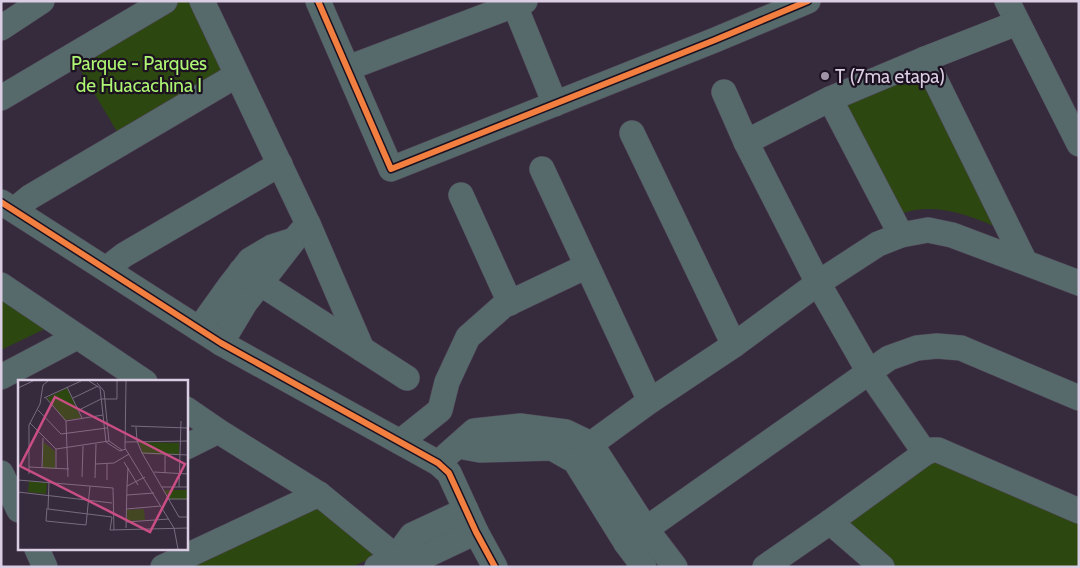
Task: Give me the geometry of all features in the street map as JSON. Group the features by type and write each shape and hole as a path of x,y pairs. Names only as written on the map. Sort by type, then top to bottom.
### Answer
{"street":[{"path":"1,28 42,1"},
{"path":"1,98 165,1"},
{"path":"202,1 280,164 301,232 362,349"},
{"path":"318,1 391,169 808,1"},
{"path":"348,68 518,3 554,104"},
{"path":"746,142 830,99 925,59 1012,12 1079,144"},
{"path":"925,59 1025,262"},
{"path":"8,206 30,197 237,75"},
{"path":"724,92 746,142 818,283 869,372 925,453"},
{"path":"830,99 901,235"},
{"path":"632,133 734,345"},
{"path":"106,269 124,255 280,164"},
{"path":"542,169 650,401"},
{"path":"461,195 510,303"},
{"path":"8,206 221,343 438,463 449,473 476,532 495,567"},
{"path":"583,452 650,401 734,345 818,283 878,244 901,235 928,230 952,234 1079,283"},
{"path":"199,329 250,277 301,232"},
{"path":"400,442 440,410 447,382 468,337 503,306 587,266"},
{"path":"221,343 245,302 250,277"},
{"path":"250,277 407,378"},
{"path":"1,285 142,380"},
{"path":"1,376 77,337"},
{"path":"626,543 889,358 917,348 937,346 961,348 1079,398"},
{"path":"188,410 319,494 392,564"},
{"path":"438,463 474,431 520,426 566,432 675,567"},
{"path":"188,446 218,431"},
{"path":"765,567 925,453 932,450 938,450 1079,511"},
{"path":"583,452 626,543 644,567"},
{"path":"7,483 18,508"},
{"path":"188,549 319,494"},
{"path":"392,564 412,535 466,510"},
{"path":"830,522 877,565"},
{"path":"392,564 423,557 476,532"},
{"path":"37,550 45,567"},
{"path":"162,560 186,550"}],"green space":[{"name":"Parque - Parques de Huacachina I","path":"179,1 192,1 228,71 119,135 75,61"},
{"path":"920,63 1006,231 962,214 939,209 915,210 896,215 839,96"},
{"path":"1,287 51,326 1,350"},
{"path":"935,453 1079,515 1079,567 894,567 837,524"},
{"path":"311,492 379,541 373,557 352,567 152,567"}],"cycle path":[{"path":"318,1 391,169 808,1"},
{"path":"1,202 221,343 438,463 449,473 476,532 495,567"}],"place":[{"name":"T (7ma etapa)","path":"825,76"}]}
